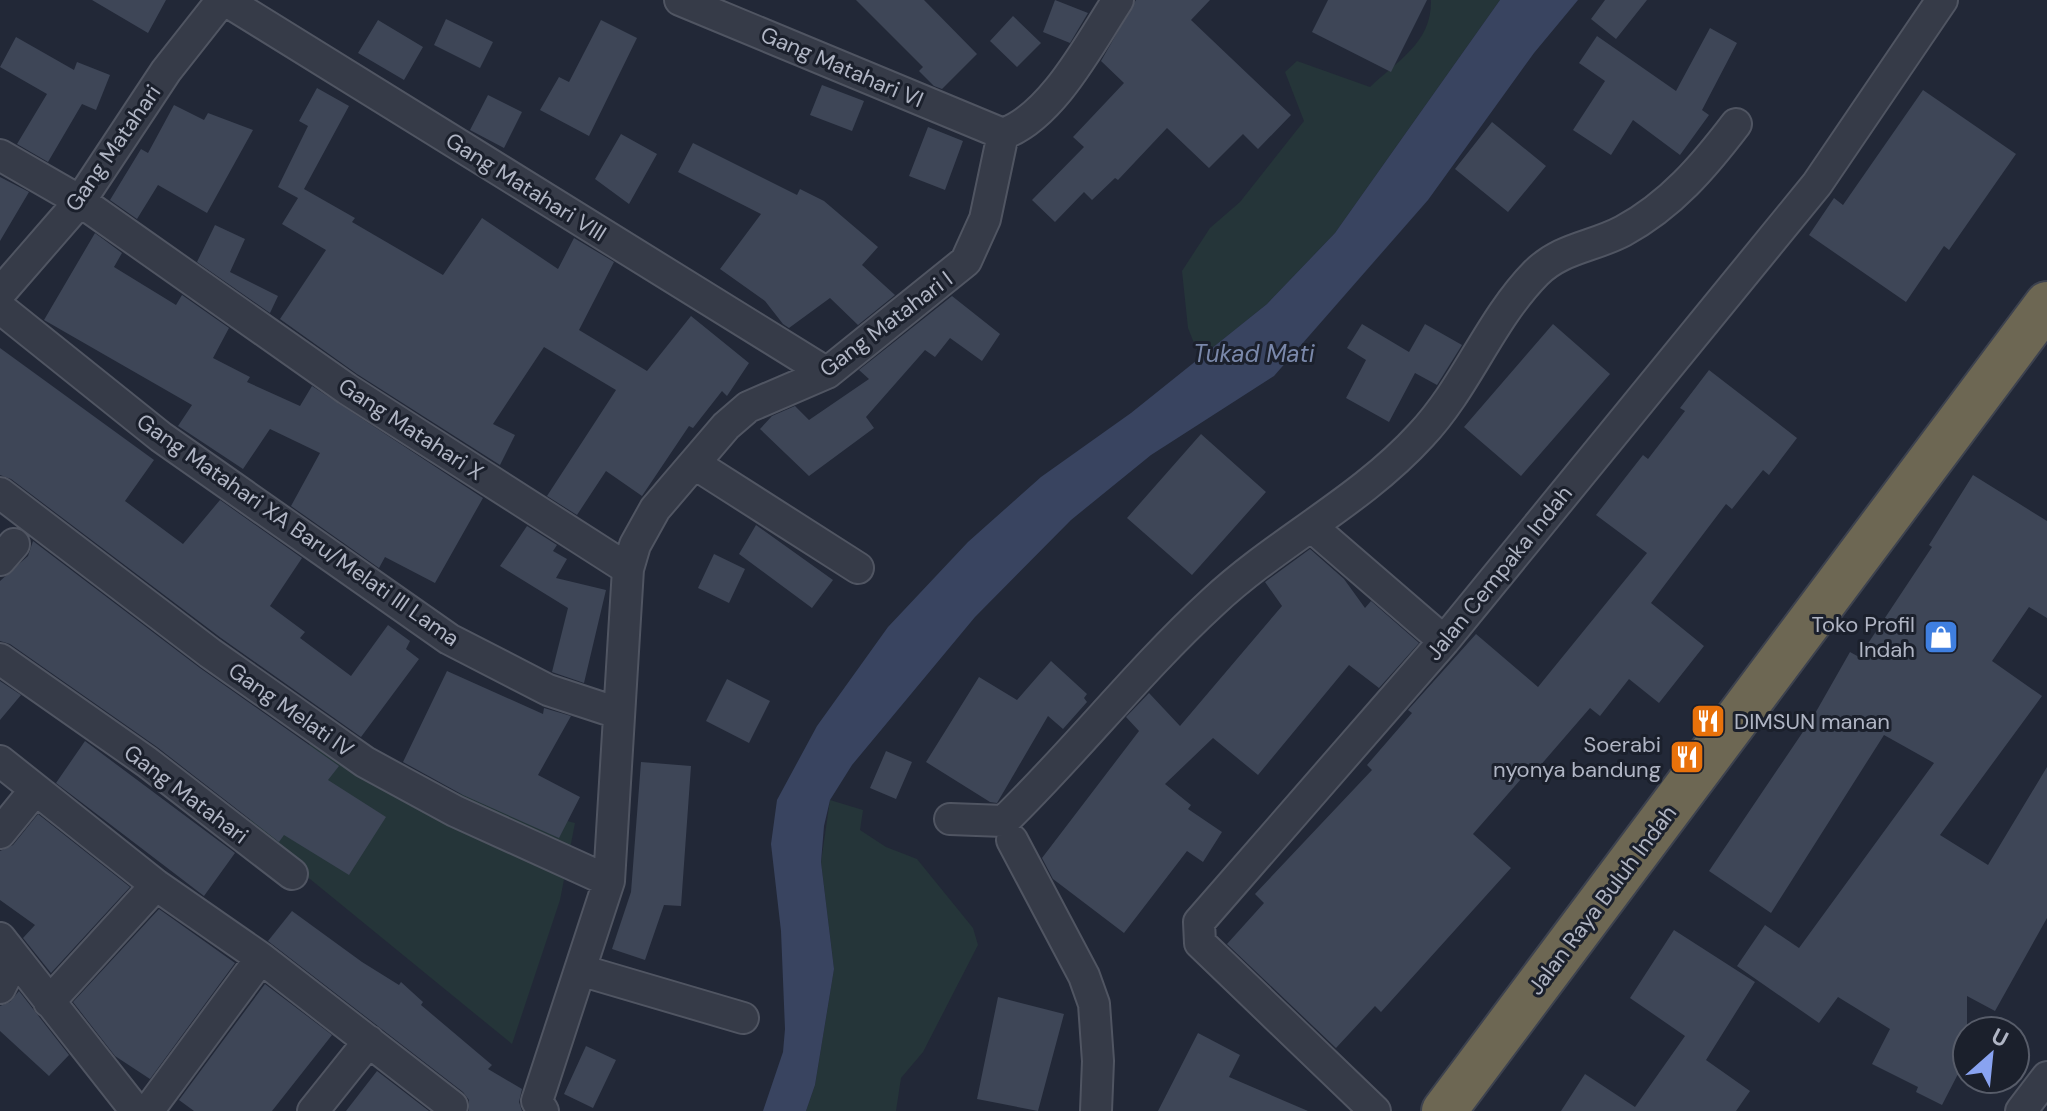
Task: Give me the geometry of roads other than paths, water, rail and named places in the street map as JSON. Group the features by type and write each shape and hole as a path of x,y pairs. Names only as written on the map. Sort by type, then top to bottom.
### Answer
{"highway":[{"name":"Jalan Raya Buluh Indah","path":"1444,1111 2047,304"}],"street":[{"name":"Gang Matahari","path":"0,293 80,201 166,71 223,0"},
{"name":"Gang Matahari VIII","path":"223,0 827,373"},
{"name":"Gang Matahari VI","path":"680,0 1003,134"},
{"path":"1003,134 1022,128 1037,113 1072,70 1118,0"},
{"name":"Jalan Cempaka Indah","path":"1375,1111 1200,943 1199,922 1444,641 1817,184 1942,0"},
{"path":"950,819 1004,821 1045,781 1141,671 1215,599 1312,527 1418,439 1437,417 1509,302 1539,270 1579,245 1621,232 1662,205 1703,168 1736,124"},
{"name":"Gang Matahari I","path":"628,569 635,545 655,509 726,426 748,407 827,373 966,261 985,219 1003,134"},
{"name":"Gang Matahari X","path":"0,155 80,201 347,389 628,569"},
{"name":"Gang Matahari XA Baru/Melati III Lama","path":"0,308 161,437 449,639 548,690 618,713"},
{"path":"695,464 858,568"},
{"name":"Gang Melati IV","path":"0,493 197,643 365,762 455,811 609,881"},
{"path":"1312,527 1444,641"},
{"path":"543,1111 537,1101 609,881 628,569"},
{"name":"Gang Matahari","path":"0,659 147,762 292,874"},
{"path":"0,761 156,885 261,958 452,1106"},
{"path":"0,833 35,790"},
{"path":"1012,840 1084,976 1094,1004 1098,1061 1096,1111"},
{"path":"49,1002 156,885"},
{"path":"7,948 136,1111"},
{"path":"0,988 7,948"},
{"path":"148,1111 261,958"},
{"path":"580,970 743,1018"},
{"path":"313,1111 369,1041"},
{"path":"2021,1111 2047,1077"}],"water":[{"name":"Tukad Mati","path":"1500,0 1578,0 1534,53 1428,200 1274,376 1151,455 1071,520 975,617 852,765 830,800 824,826 821,862 834,969 815,1085 806,1111 763,1111 783,1052 785,1029 781,931 771,844 777,800 817,726 888,627 968,542 1041,477 1131,413 1267,304 1335,233"}],"place":[{"name":"Toko Profil Indah","path":"1941,637"},
{"name":"DIMSUN manan","path":"1708,721"},
{"name":"Soerabi nyonya bandung","path":"1687,757"}]}
